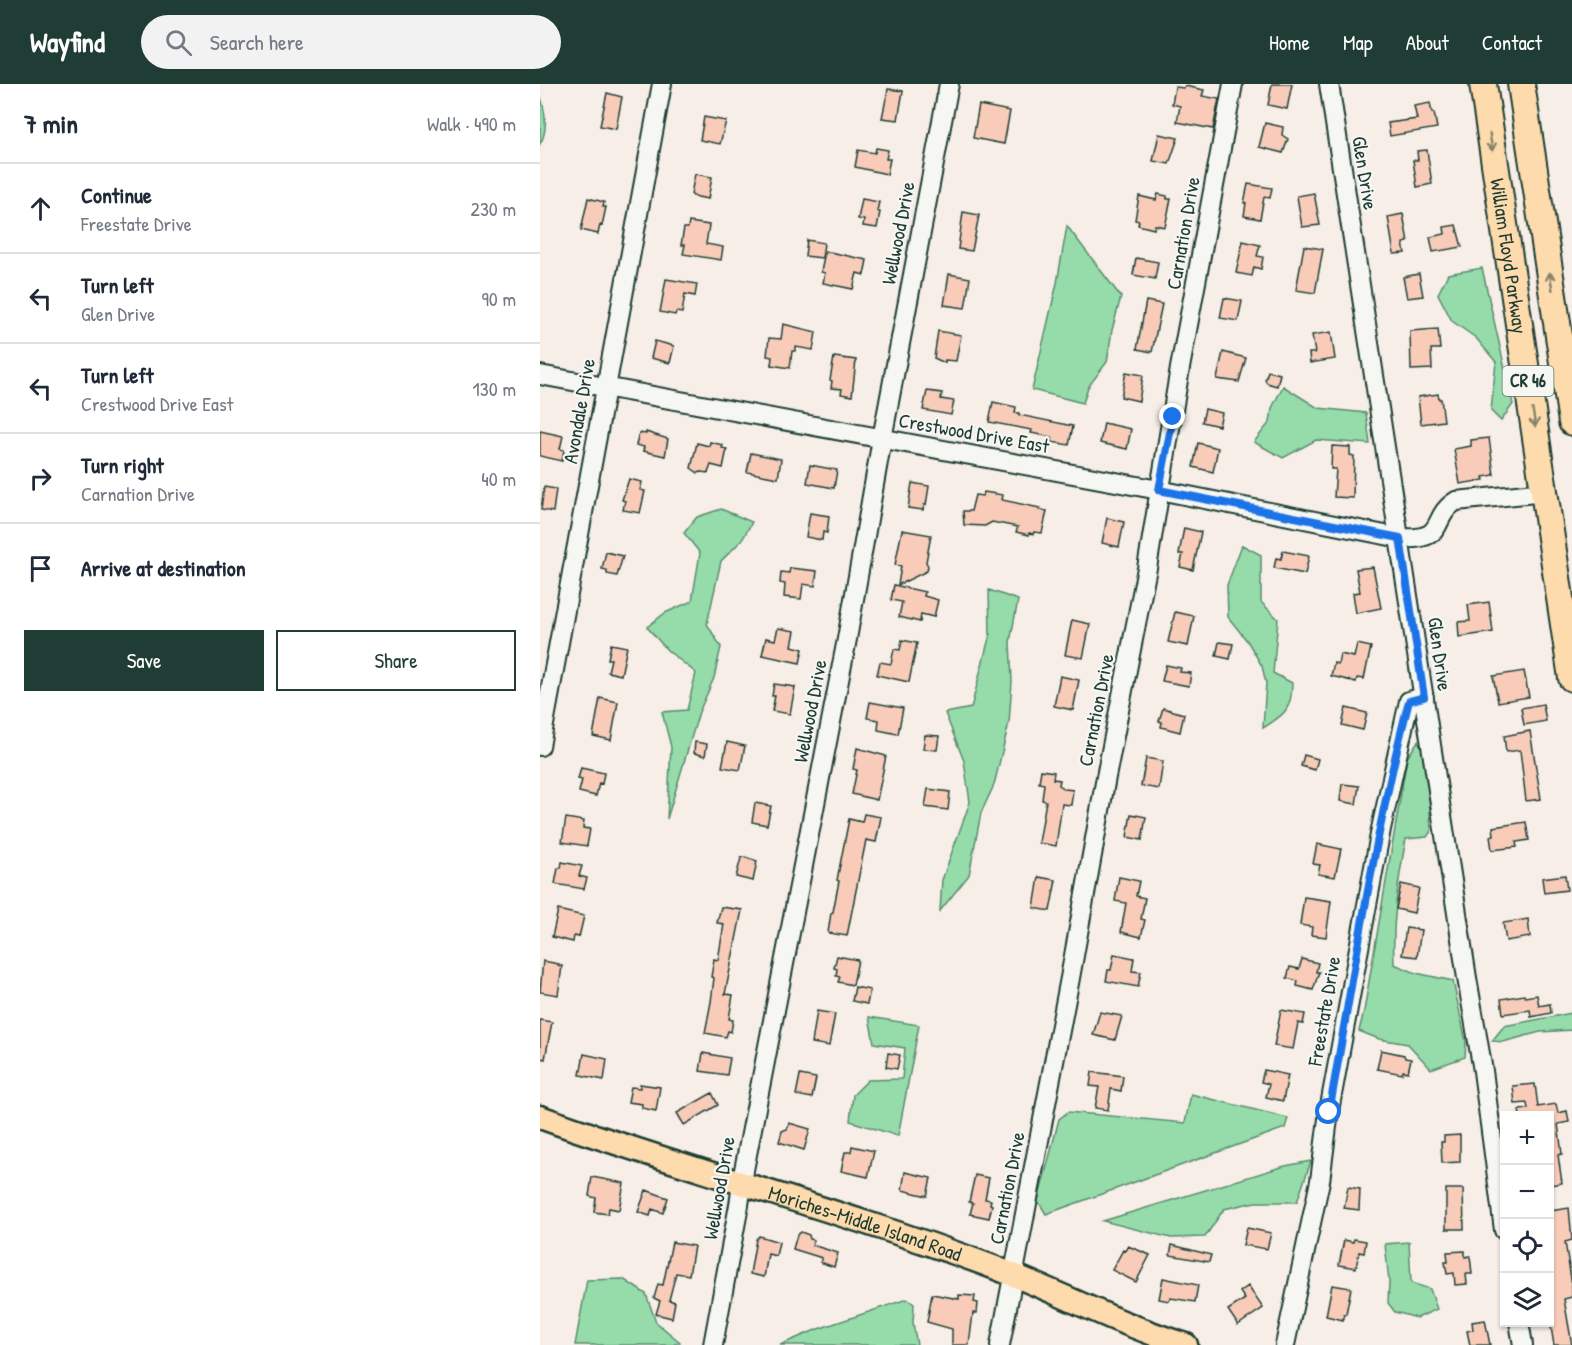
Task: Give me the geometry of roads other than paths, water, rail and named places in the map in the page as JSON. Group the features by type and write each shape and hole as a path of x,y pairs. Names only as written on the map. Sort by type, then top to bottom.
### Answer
{"highway":[{"name":"William Floyd Parkway","path":"1483,84 1572,678"},
{"name":"William Floyd Parkway","path":"1521,84 1572,422"}],"main road":[{"name":"Moriches-Middle Island Road","path":"540,1117 655,1157 857,1219 1014,1276 1132,1327 1186,1345"}],"street":[{"name":"Avondale Drive","path":"540,746 662,84"},
{"name":"Wellwood Drive","path":"714,1345 741,1183 838,686 949,84"},
{"name":"Carnation Drive","path":"1000,1345 1147,568 1159,490 1233,84"},
{"name":"Glen Drive","path":"1329,84 1483,1071 1503,1219"},
{"name":"Crestwood Drive East","path":"540,375 1159,490 1400,538"},
{"path":"1400,538 1415,539 1438,528 1448,507 1456,501 1545,492"},
{"name":"Freestate Drive","path":"1286,1345 1320,1181 1329,1112 1401,730 1409,701 1424,697"},
{"path":"1520,1327 1523,1345"}]}
